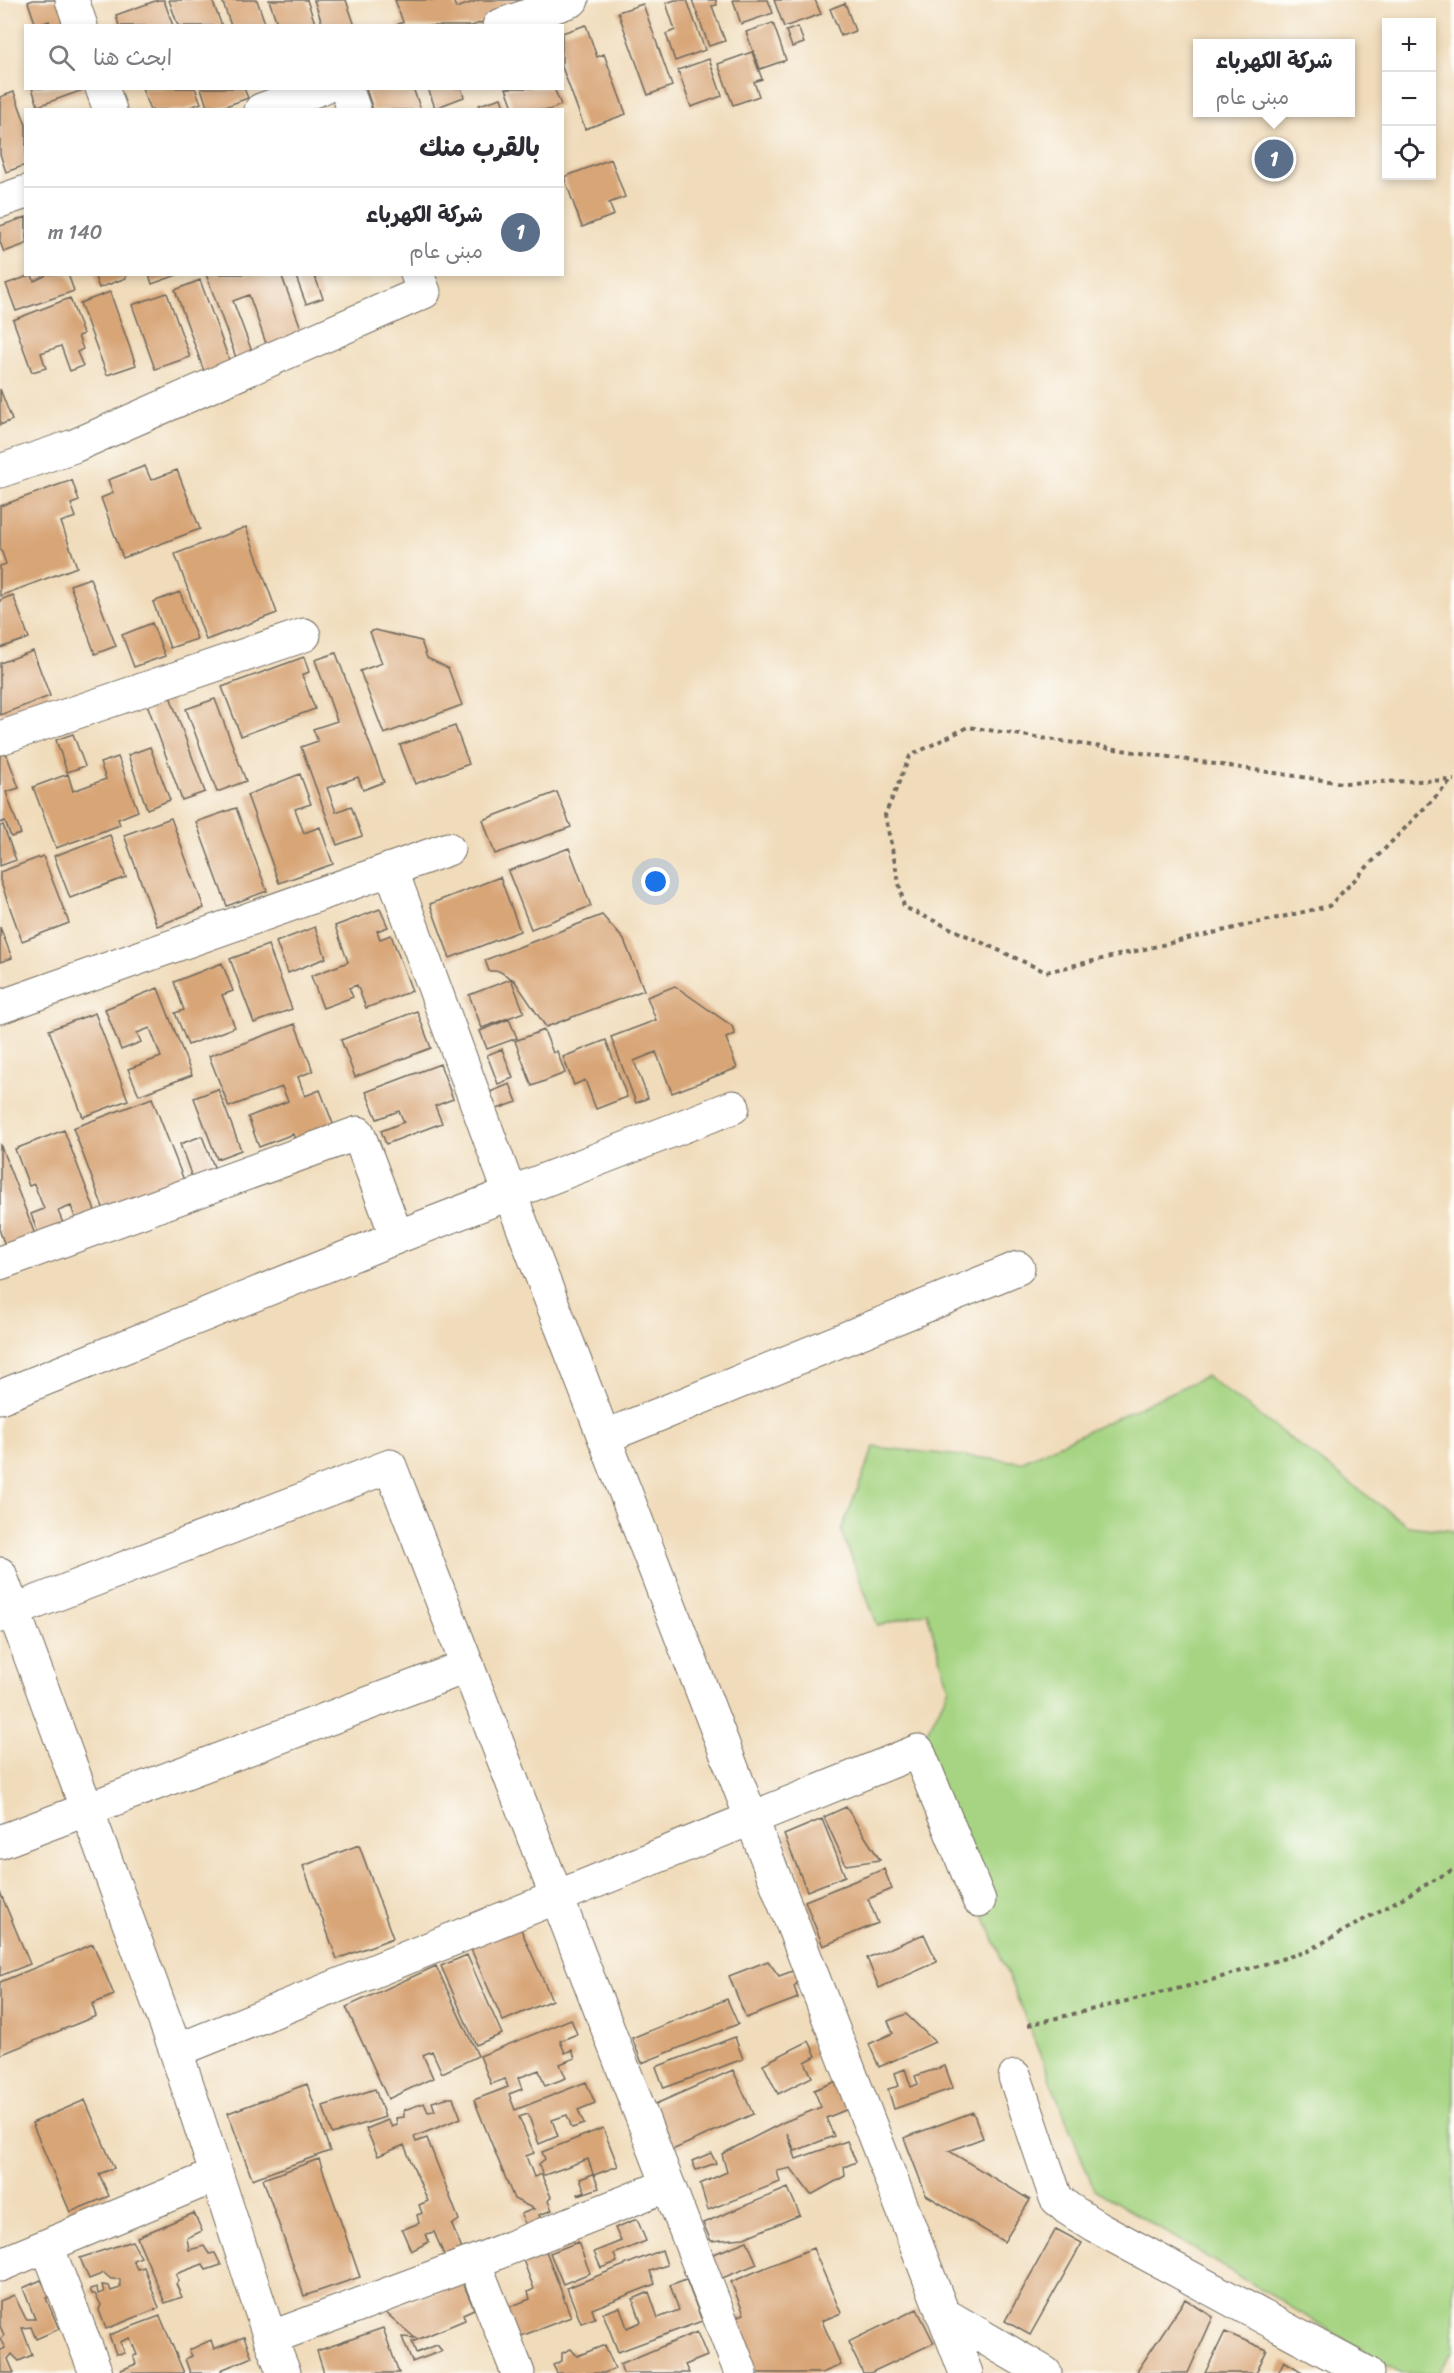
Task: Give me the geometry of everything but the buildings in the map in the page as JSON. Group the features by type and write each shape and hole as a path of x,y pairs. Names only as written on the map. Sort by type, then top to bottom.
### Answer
{"street":[{"path":"72,0 80,24"},
{"path":"505,24 572,0"},
{"path":"103,90 109,108"},
{"path":"266,108 316,90"},
{"path":"347,90 353,108"},
{"path":"0,201 24,193"},
{"path":"0,471 74,446 424,292 418,276"},
{"path":"0,738 304,635"},
{"path":"0,1006 448,849"},
{"path":"392,869 510,1194 966,2373"},
{"path":"0,1397 397,1237 732,1107"},
{"path":"0,1263 358,1133 397,1237"},
{"path":"604,1437 1018,1268"},
{"path":"7,1614 390,1466 741,2373"},
{"path":"0,1574 7,1614 87,1809 176,2051 270,2338 284,2373"},
{"path":"0,1842 468,1666"},
{"path":"176,2051 918,1751 979,1900"},
{"path":"1015,2077 1056,2198 1067,2208 1095,2226 1368,2373"},
{"path":"0,2265 217,2175"},
{"path":"270,2338 474,2262 668,2185"},
{"path":"47,2246 96,2373"},
{"path":"474,2262 518,2373"},
{"path":"942,2313 1045,2373"}],"path":[{"path":"968,727 1342,783 1452,781 1329,906 1046,972 904,907 885,815 910,756 968,727"},
{"path":"1028,2025 1205,1982 1308,1951 1454,1869"}],"green space":[{"path":"1206,1376 1408,1526 1454,1531 1454,2350 1439,2373 1401,2373 1094,2189 918,1751 949,1688 927,1612 878,1626 841,1531 874,1447 1021,1462"}],"place":[{"name":"شركة الكهرباء","path":"1274,159"}]}
